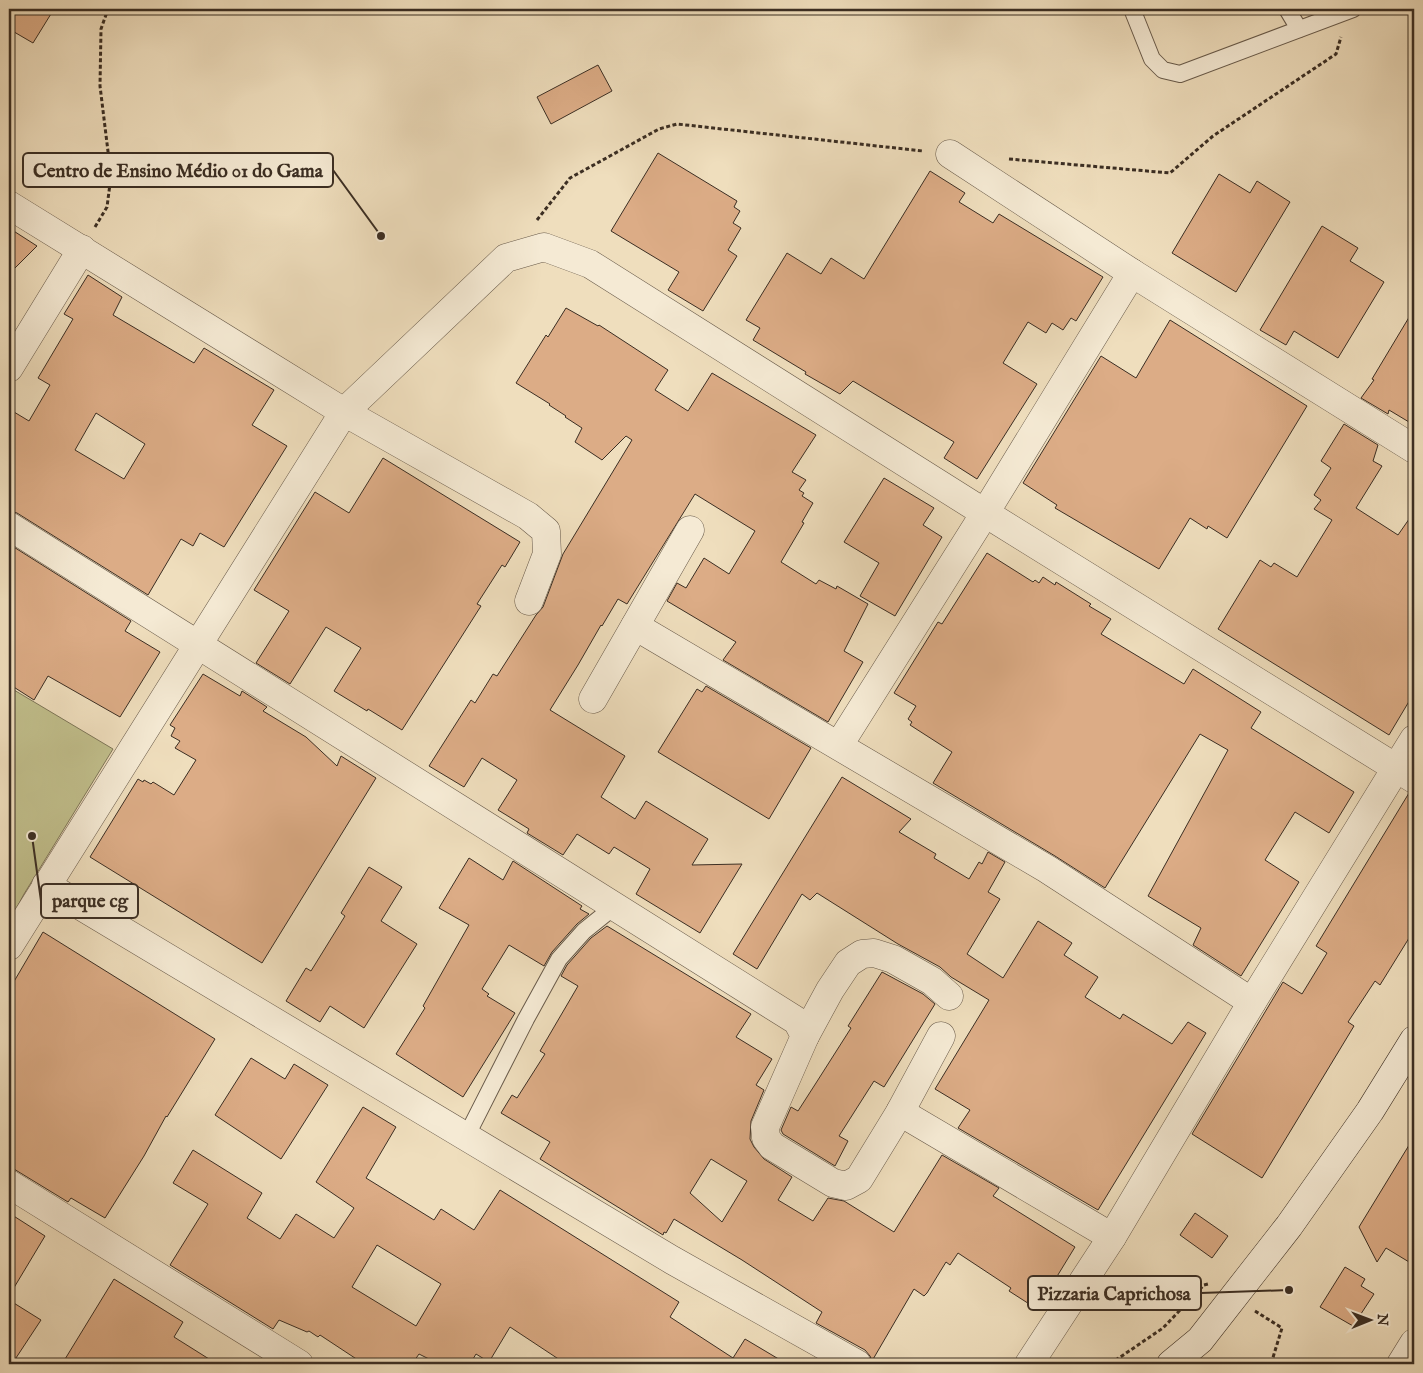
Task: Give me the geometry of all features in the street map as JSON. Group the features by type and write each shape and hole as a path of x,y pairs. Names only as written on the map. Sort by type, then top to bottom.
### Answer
{"street":[{"path":"950,154 1132,274 1414,449"},
{"path":"9,205 344,412 528,516 546,531 547,554 529,601"},
{"path":"9,946 344,412 506,258 544,247 590,264 984,513 1405,774"},
{"path":"9,368 82,249"},
{"path":"839,745 1132,274"},
{"path":"9,526 797,1020 805,1036"},
{"path":"593,699 690,530"},
{"path":"635,626 1048,869 1252,1002"},
{"path":"1029,1364 1112,1237 1252,1002 1405,774 1414,739"},
{"path":"46,886 672,1260 857,1364"},
{"path":"941,1036 900,1112 859,1179 846,1186 833,1183 772,1146 766,1138 765,1126 805,1036 830,990 848,963 862,954 874,953 893,959 932,981 949,996"},
{"path":"1171,1364 1199,1352 1233,1297 1290,1226 1370,1111 1414,1040"},
{"path":"900,1112 1112,1237"},
{"path":"9,1184 299,1364"},
{"path":"1401,1364 1414,1343"}],"lane":[{"path":"1132,9 1152,59 1164,70 1180,74 1352,9"},
{"path":"1287,9 1299,29"},
{"path":"466,1137 521,1028 559,959 584,931 615,906"}],"path":[{"path":"82,249 107,207 111,176 100,86 101,29 108,9"},
{"path":"1007,159 1170,173 1213,136 1336,54 1352,9"},
{"path":"535,222 570,178 659,129 677,124 950,154"},
{"path":"1110,1364 1163,1328 1204,1285 1217,1281 1233,1297 1282,1328 1271,1364"}],"shaded area":[{"path":"9,687 113,749 24,894 9,922"}],"building":[{"path":"9,9 54,9 33,43 9,29"},
{"path":"598,65 612,91 551,124 537,97"},
{"path":"658,153 737,201 734,207 740,211 733,223 741,228 728,250 737,256 703,311 668,290 679,272 611,231"},
{"path":"930,171 965,193 959,202 993,223 999,214 1103,277 1076,321 1071,318 1063,330 1052,323 1046,333 1028,322 1003,363 1037,384 977,479 944,458 954,442 853,381 840,394 805,374 806,372 753,340 760,328 746,320 787,253 821,274 831,258 864,279"},
{"path":"1219,174 1250,193 1257,181 1290,202 1236,292 1172,253"},
{"path":"1322,226 1358,248 1350,261 1384,282 1338,358 1294,331 1286,345 1260,330"},
{"path":"9,228 37,246 9,274"},
{"path":"88,275 122,297 113,315 194,363 204,348 274,390 252,425 287,446 224,547 200,533 193,546 181,539 148,595 17,513 9,511 9,409 29,421 50,385 38,378 73,319 64,314","holes":["96,413 145,444 124,479 75,450"]},
{"path":"566,308 599,325 668,370 655,390 688,411 712,373 816,435 792,472 806,480 799,490 804,493 802,496 813,503 802,522 804,523 781,562 816,584 819,580 836,589 837,586 868,604 844,651 863,662 828,722 723,660 736,642 667,601 677,583 686,588 704,558 729,574 755,531 695,494 627,604 618,599 550,710 625,756 601,797 635,819 646,801 708,839 692,865 742,864 700,933 636,894 650,869 614,847 609,854 577,834 563,855 527,833 529,829 498,810 517,780 482,758 464,787 429,766 471,700 475,703 493,674 497,676 543,607 563,554 632,440 626,436 602,460 575,442 582,428 550,404 516,383 546,335 548,337"},
{"path":"1414,309 1414,425 1389,410 1388,414 1361,398 1374,380 1372,379"},
{"path":"1170,320 1307,406 1227,538 1208,526 1207,529 1190,518 1159,569 1055,508 1057,505 1023,483 1101,356 1136,378"},
{"path":"1344,424 1378,445 1373,461 1382,466 1356,508 1398,535 1414,512 1414,693 1389,735 1218,629 1260,560 1271,567 1274,563 1297,577 1332,520 1314,509 1321,500 1314,495 1331,468 1321,461"},
{"path":"383,458 520,542 505,567 502,565 477,604 481,606 402,730 334,691 361,648 326,627 290,684 256,663 289,611 254,590 315,492 349,513"},
{"path":"884,478 934,508 923,525 942,537 895,616 860,596 879,563 844,542"},
{"path":"9,544 131,621 125,631 160,652 120,717 48,676 34,700 9,684"},
{"path":"987,553 1033,582 1035,580 1039,583 1043,577 1055,585 1056,582 1091,604 1089,606 1111,619 1101,634 1184,684 1193,669 1261,712 1251,728 1354,792 1329,833 1295,812 1265,860 1299,882 1241,976 1193,945 1201,928 1148,896 1228,750 1200,734 1105,888 933,783 952,752 910,725 912,722 908,719 916,706 894,693 938,622 942,624"},
{"path":"203,674 240,696 242,691 267,707 263,711 306,737 337,766 341,756 376,778 262,963 90,857 138,779 151,784 153,782 174,795 196,760 175,748 180,741 171,736 175,728 170,725"},
{"path":"706,686 811,748 769,819 658,752 697,689 702,692"},
{"path":"842,777 911,819 899,832 936,854 934,858 969,879 979,862 982,864 988,852 1005,862 988,892 1000,899 967,954 1003,978 1038,921 1072,943 1064,955 1098,977 1085,997 1120,1019 1123,1014 1172,1044 1188,1022 1206,1033 1098,1210 958,1128 970,1110 935,1089 989,1000 951,977 940,967 898,944 817,893 810,900 802,894 757,969 733,954"},
{"path":"1409,793 1414,795 1414,930 1380,985 1375,981 1348,1022 1354,1026 1262,1178 1192,1134 1283,982 1302,994 1327,953 1316,946"},
{"path":"469,858 503,880 513,861 582,906 580,909 589,914 577,924 552,952 544,966 509,945 482,989 489,994 487,996 515,1013 463,1097 396,1054 425,1008 423,1006 469,925 439,908"},
{"path":"369,867 402,887 381,921 417,944 364,1028 330,1006 320,1022 286,1001 306,968 311,971 345,916 341,913"},
{"path":"607,926 751,1014 736,1037 772,1059 756,1085 764,1090 751,1121 750,1139 764,1159 792,1177 778,1200 813,1221 828,1198 844,1201 894,1232 942,1155 999,1188 993,1196 1075,1247 1037,1309 1009,1291 1011,1288 958,1253 950,1265 946,1262 924,1296 914,1289 872,1361 865,1350 816,1323 822,1312 742,1260 674,1219 663,1235 540,1159 550,1142 501,1113 512,1095 517,1098 545,1054 540,1051 578,986 561,976 567,965 591,938","holes":["711,1159 747,1181 722,1222 690,1193"]},
{"path":"43,932 215,1039 105,1218 71,1198 68,1202 9,1166 9,990"},
{"path":"882,972 923,994 935,1004 884,1087 874,1081 839,1136 848,1141 835,1166 783,1134 781,1130 791,1107 798,1111 816,1083 851,1028 848,1026"},
{"path":"251,1058 285,1079 294,1064 328,1085 281,1159 215,1115"},
{"path":"363,1107 396,1127 366,1178 434,1220 441,1209 474,1230 500,1190 679,1302 670,1317 733,1358 745,1339 787,1364 566,1364 510,1327 489,1362 476,1354 470,1364 439,1364 419,1354 412,1364 364,1364 320,1335 318,1337 309,1331 307,1332 279,1320 273,1329 170,1265 208,1204 173,1183 193,1150 262,1193 247,1218 280,1239 296,1214 334,1238 354,1208 316,1182","holes":["377,1245 441,1284 416,1326 352,1287"]},
{"path":"1414,1137 1414,1265 1386,1248 1377,1262 1359,1227"},
{"path":"9,1213 45,1236 9,1296"},
{"path":"1195,1213 1228,1236 1212,1258 1180,1235"},
{"path":"1345,1267 1365,1279 1361,1286 1374,1294 1353,1326 1320,1307"},
{"path":"114,1279 183,1322 174,1337 217,1364 62,1364"},
{"path":"9,1300 41,1320 12,1364 9,1364"}],"place":[{"name":"Centro de Ensino Médio 01 do Gama","path":"381,236"},
{"name":"parque cg","path":"32,836"},
{"name":"Pizzaria Caprichosa","path":"1289,1290"}]}
